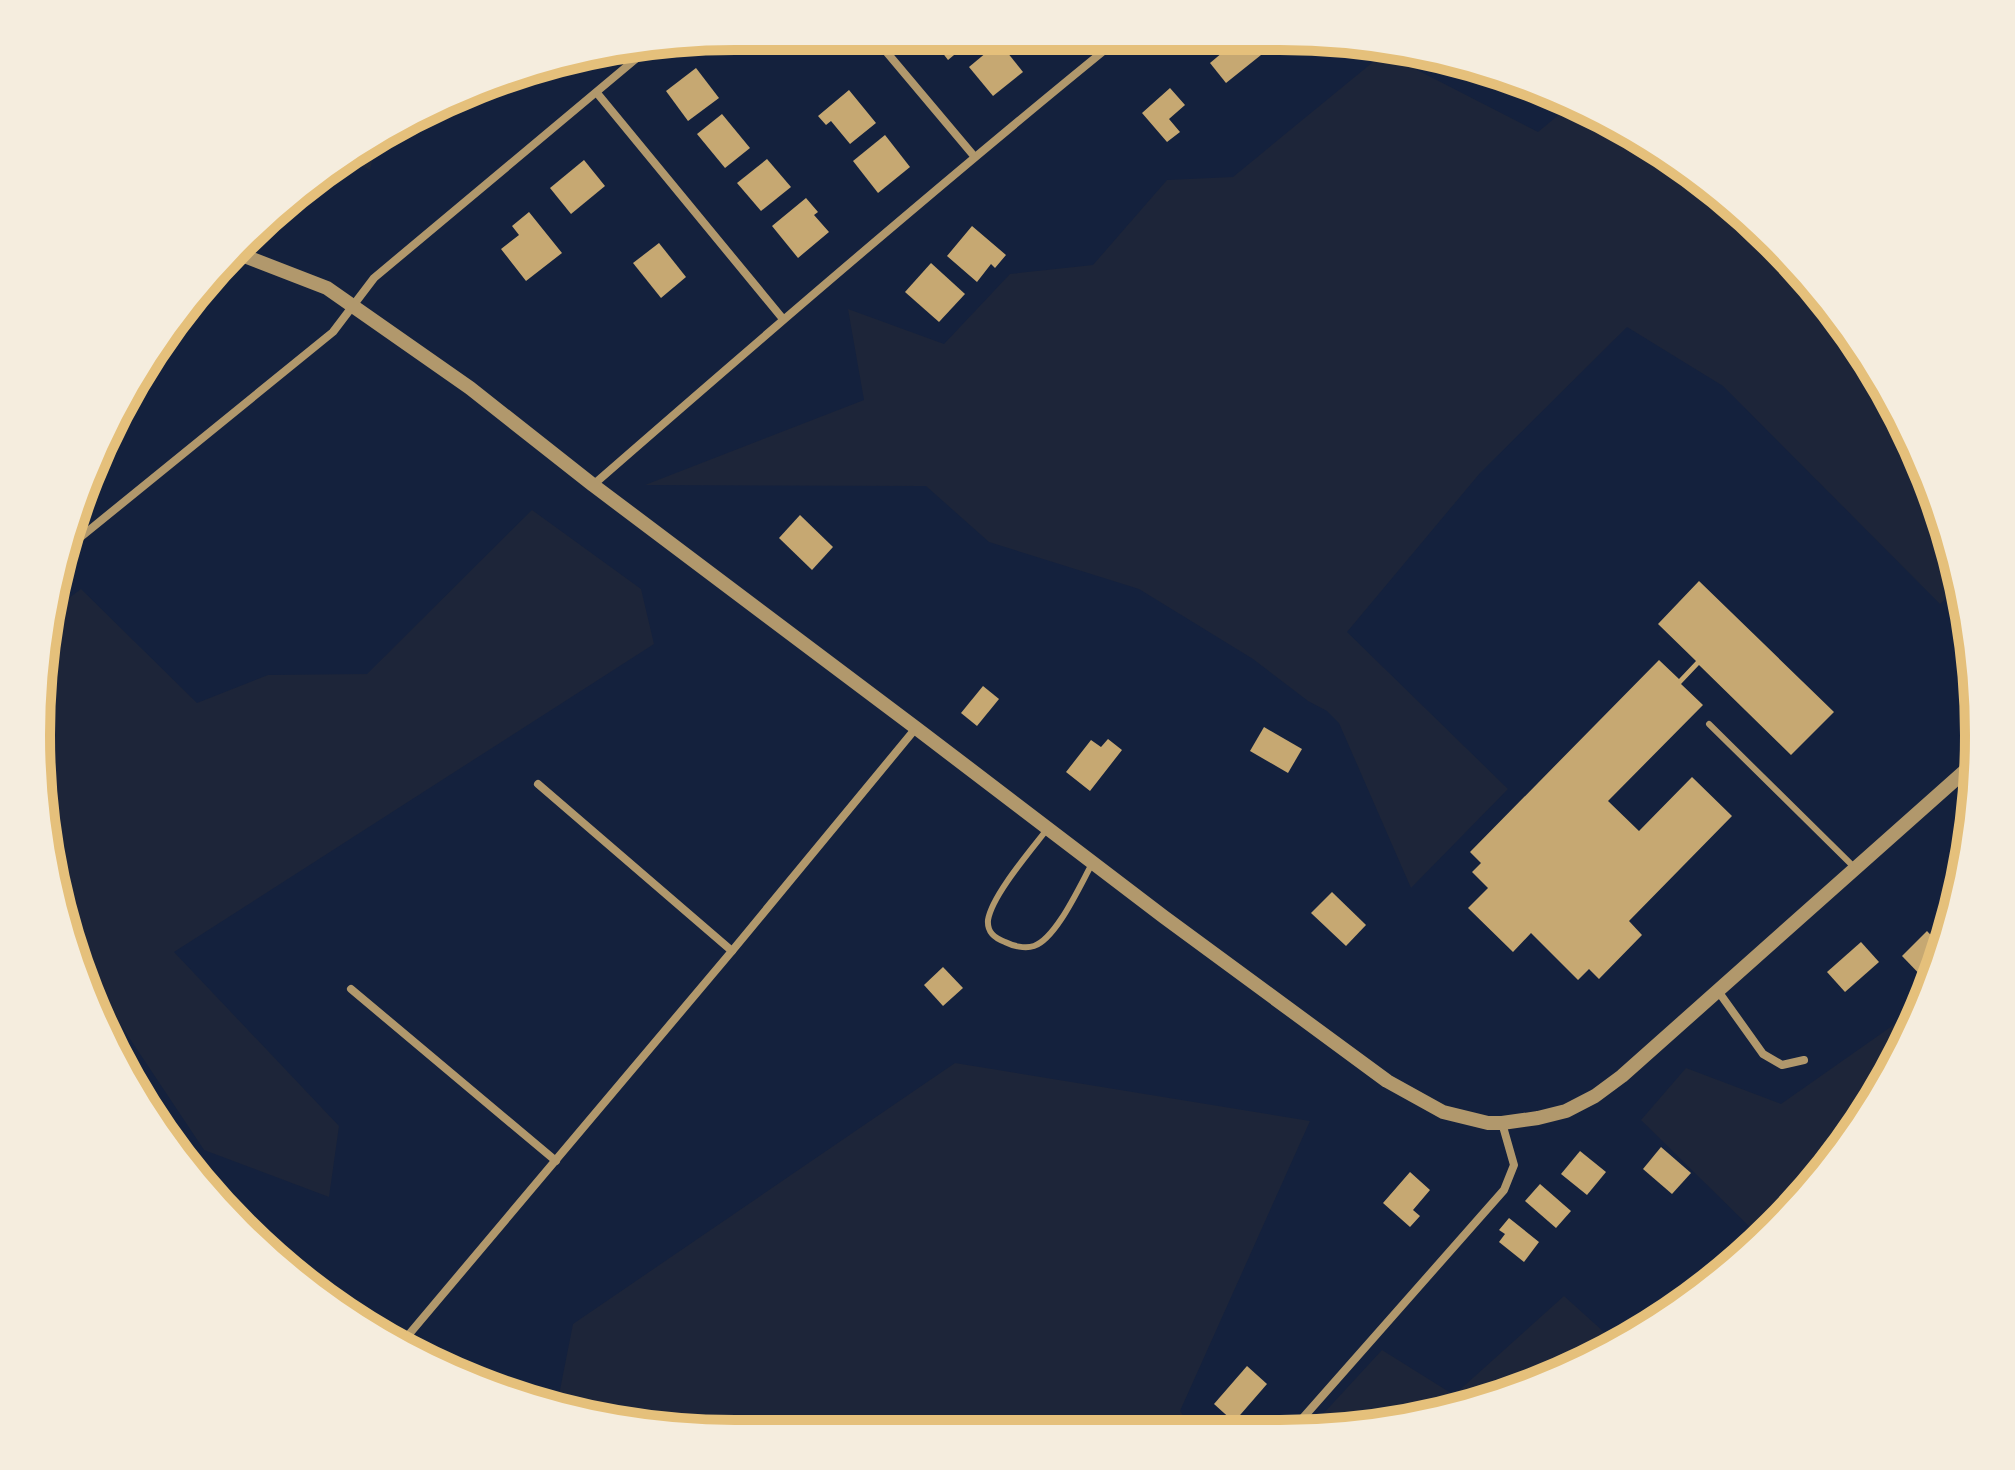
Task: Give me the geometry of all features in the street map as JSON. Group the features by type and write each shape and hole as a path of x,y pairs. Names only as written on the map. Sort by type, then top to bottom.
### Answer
{"street":[{"path":"885,50 974,156"},
{"path":"593,485 974,156 1105,50"},
{"path":"79,539 333,332 374,278 638,57"},
{"path":"597,93 783,319"},
{"path":"246,257 327,288 470,388 593,485 1164,917 1387,1081 1443,1112 1488,1123 1502,1123 1566,1111 1595,1096 1622,1076 1964,772"},
{"path":"408,1336 916,728"},
{"path":"538,784 732,951"},
{"path":"351,989 556,1161"},
{"path":"1718,991 1763,1054 1782,1065 1804,1060"},
{"path":"1301,1420 1504,1190 1514,1165 1502,1123"}],"lane":[{"path":"1709,724 1855,868"},
{"path":"1048,828 1008,880 990,912 987,924 997,939 1013,946 1033,947 1045,940 1056,928 1093,862"}],"shaded area":[{"path":"1379,57 1399,61 1538,132 1563,112 1623,142 1661,165 1732,220 1795,283 1850,354 1913,473 1929,515 1950,595 1940,604 1723,386 1627,327 1480,473 1347,632 1508,789 1411,888 1339,723 1327,711 1308,701 1253,659 1139,589 989,542 926,486 645,485 864,400 848,309 944,344 1010,274 1093,265 1167,180 1233,177"},
{"path":"374,153 370,170 356,163"},
{"path":"532,510 641,589 654,644 174,952 339,1126 329,1197 204,1150 114,1015 111,1016 86,955 63,869 51,780 51,690 63,603 81,589 197,703 268,675 367,674"},
{"path":"1903,1018 1850,1116 1795,1187 1753,1230 1641,1120 1686,1068 1781,1104"},
{"path":"955,1063 1310,1121 1180,1411 1186,1420 735,1420 690,1419 601,1407 559,1397 573,1324"},
{"path":"1564,1296 1608,1336 1542,1368 1457,1397 1414,1407 1318,1419 1382,1350 1454,1395"}],"building":[{"path":"940,50 960,50 948,60"},
{"path":"989,50 1005,50 1023,72 993,96 969,67"},
{"path":"1225,50 1257,50 1261,55 1226,83 1210,63"},
{"path":"696,68 719,98 688,121 666,91"},
{"path":"1170,88 1185,105 1169,119 1180,132 1167,142 1142,113"},
{"path":"849,90 876,123 850,144 831,121 826,125 818,116"},
{"path":"722,114 750,148 725,168 697,134"},
{"path":"885,135 910,167 878,193 853,161"},
{"path":"767,159 791,187 761,211 737,183"},
{"path":"584,160 605,186 571,214 550,188"},
{"path":"806,198 818,212 814,215 829,232 798,258 772,226"},
{"path":"529,212 562,253 526,281 501,249 519,235 512,226"},
{"path":"972,226 1006,255 995,268 991,264 977,282 947,256"},
{"path":"659,243 686,277 661,298 633,263"},
{"path":"931,263 965,294 939,322 905,292"},
{"path":"800,515 833,547 812,570 779,538"},
{"path":"1699,581 1834,712 1791,755 1699,665 1681,684 1703,705 1608,801 1639,831 1692,777 1732,816 1629,921 1642,935 1599,979 1589,969 1578,980 1531,933 1513,952 1468,908 1488,888 1472,872 1481,863 1470,852 1659,660 1679,679 1696,661 1658,624"},
{"path":"983,686 999,699 977,726 961,713"},
{"path":"1264,727 1302,749 1288,773 1250,751"},
{"path":"1108,739 1122,750 1090,791 1066,772 1091,740 1101,747"},
{"path":"1332,892 1366,925 1346,946 1311,913"},
{"path":"1927,931 1934,938 1921,976 1902,956"},
{"path":"1861,942 1879,962 1845,992 1827,972"},
{"path":"943,967 963,988 943,1006 924,985"},
{"path":"1661,1147 1691,1173 1672,1194 1643,1169"},
{"path":"1580,1151 1606,1172 1587,1195 1561,1174"},
{"path":"1410,1172 1430,1190 1413,1210 1420,1216 1410,1227 1383,1203"},
{"path":"1540,1184 1571,1211 1556,1228 1525,1201"},
{"path":"1509,1218 1539,1242 1524,1262 1499,1242 1505,1234 1499,1230"},
{"path":"1247,1366 1267,1384 1236,1420 1214,1404"}]}
